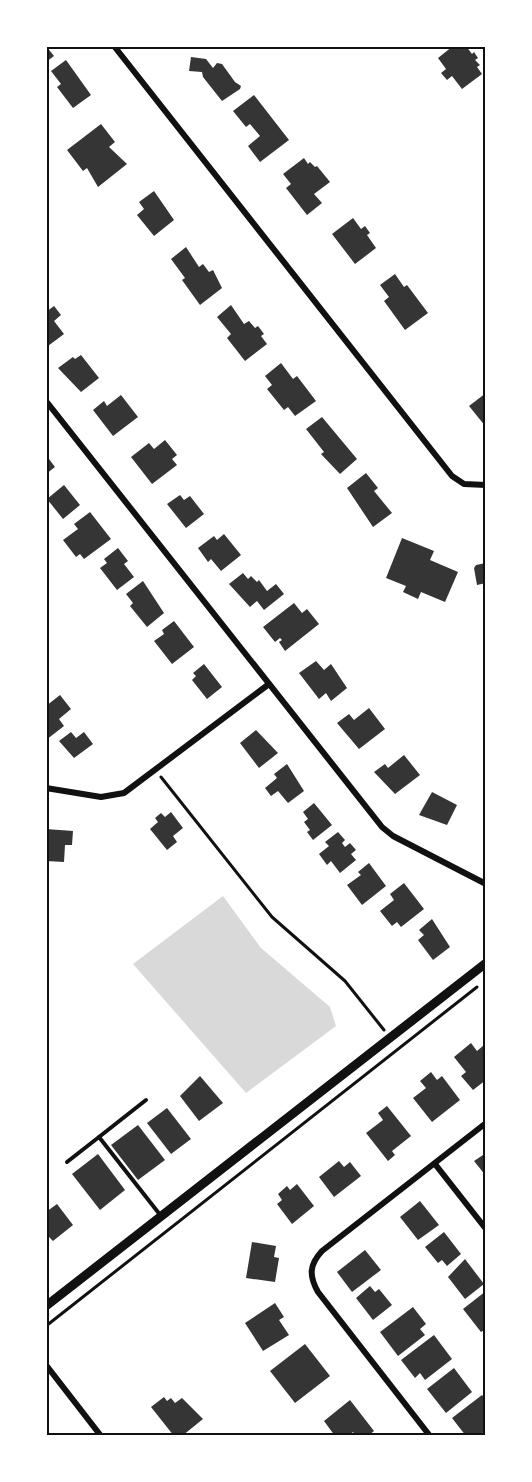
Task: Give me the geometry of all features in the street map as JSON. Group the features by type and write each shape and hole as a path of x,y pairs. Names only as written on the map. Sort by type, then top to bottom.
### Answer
{"street":[{"path":"114,46 452,476 464,484 486,485"},
{"path":"46,400 382,827 393,836 486,885"},
{"path":"46,788 101,797 114,796 134,788 269,684"},
{"path":"46,1306 486,963"},
{"path":"430,1436 318,1292 311,1281 311,1271 314,1259 322,1251 486,1123"},
{"path":"435,1164 486,1229"},
{"path":"46,1365 101,1436"}],"lane":[{"path":"67,1161 146,1100"},
{"path":"99,1137 161,1217"}],"path":[{"path":"156,771 272,917 345,981 390,1038"},
{"path":"46,1326 486,981"}],"shaded area":[{"path":"223,896 261,948 330,1007 336,1026 246,1093 133,964"}],"building":[{"path":"46,46 54,56 46,62"},
{"path":"453,46 466,46 472,54 474,52 478,58 475,60 480,65 477,67 482,74 462,89 452,76 447,80 441,73 446,69 438,58"},
{"path":"191,57 206,59 213,68 217,63 222,64 235,82 241,86 240,89 222,101 203,77 202,72 189,71"},
{"path":"66,60 91,95 73,108 57,87 61,84 51,71"},
{"path":"254,95 289,140 260,162 248,146 260,136 250,124 246,127 233,111"},
{"path":"101,124 115,142 109,147 127,164 98,187 87,168 83,171 67,150"},
{"path":"304,158 308,164 310,162 315,167 317,166 330,182 314,194 322,203 307,215 286,188 291,184 283,174"},
{"path":"154,191 174,220 154,236 137,215 144,209 139,202"},
{"path":"353,218 361,229 365,226 370,233 367,235 376,248 355,264 332,234"},
{"path":"186,247 199,267 203,264 209,272 213,270 222,288 200,305 182,280 185,278 171,259"},
{"path":"395,274 404,287 407,285 428,313 405,330 384,301 389,297 380,285"},
{"path":"231,305 244,324 249,321 255,328 258,326 267,344 245,361 227,338 231,334 217,317"},
{"path":"54,306 61,315 54,321 64,334 48,346 46,312"},
{"path":"81,355 99,378 81,392 58,368 73,357 75,359"},
{"path":"281,363 293,379 297,376 316,401 295,416 288,407 284,410 267,389 272,385 265,376"},
{"path":"486,393 486,427 469,406"},
{"path":"121,395 138,417 113,436 93,410 104,401 107,406"},
{"path":"322,417 357,459 340,474 321,454 324,452 306,429"},
{"path":"165,440 177,455 172,459 177,465 152,484 131,457 149,443 154,449"},
{"path":"46,455 55,467 46,474"},
{"path":"366,473 378,488 374,491 392,513 373,527 347,488"},
{"path":"64,485 80,505 63,519 47,499"},
{"path":"180,495 184,500 190,496 204,514 186,528 167,504"},
{"path":"90,512 111,539 84,559 80,554 76,557 63,540 78,529 74,524"},
{"path":"224,534 241,555 221,571 211,559 208,562 198,548 214,536 217,540"},
{"path":"402,538 434,551 430,560 458,572 445,602 421,592 418,599 403,592 406,586 386,578"},
{"path":"118,548 128,561 124,564 134,577 117,590 100,568 107,563 104,559"},
{"path":"486,563 486,583 477,585 474,568 476,565"},
{"path":"243,573 248,579 251,576 257,582 259,580 267,591 276,584 284,594 264,610 257,601 250,607 229,584"},
{"path":"143,581 164,613 147,627 130,606 133,603 126,594"},
{"path":"294,603 302,613 307,609 319,624 285,651 279,642 282,640 280,638 275,642 263,627"},
{"path":"174,621 194,647 172,664 154,641 164,634 162,630"},
{"path":"316,661 324,670 331,664 347,688 331,701 326,693 319,699 299,673"},
{"path":"204,664 222,687 207,699 192,680 196,676 193,673"},
{"path":"60,695 71,709 59,719 64,726 46,740 46,706"},
{"path":"369,708 385,729 359,749 337,723 349,714 354,720"},
{"path":"256,730 278,753 259,768 240,743"},
{"path":"71,732 76,738 84,732 93,744 74,758 59,741"},
{"path":"404,755 420,775 395,794 374,772 385,764 388,768"},
{"path":"287,764 304,791 288,803 278,791 271,796 265,788 277,778 274,774"},
{"path":"432,792 457,805 447,825 419,815"},
{"path":"314,803 332,825 313,840 307,832 310,830 304,822 308,819 303,812"},
{"path":"171,812 183,828 173,836 177,842 167,850 150,829 158,822 155,818 161,813 165,817"},
{"path":"46,829 73,831 72,845 65,845 64,862 46,861"},
{"path":"338,832 345,840 342,843 345,847 350,843 356,850 351,854 356,860 340,873 331,861 327,865 319,854 329,846 325,842"},
{"path":"369,863 386,886 362,905 347,885 361,875 358,872"},
{"path":"404,883 424,909 401,927 397,922 392,926 380,911 394,900 390,894"},
{"path":"432,919 450,947 433,960 418,940 424,935 419,930"},
{"path":"471,1043 477,1051 484,1045 486,1047 486,1080 473,1090 461,1076 466,1072 454,1057"},
{"path":"431,1072 437,1080 442,1076 460,1100 432,1122 413,1098 426,1088 420,1081"},
{"path":"200,1076 223,1103 199,1121 180,1096"},
{"path":"387,1106 411,1136 392,1151 395,1155 388,1161 366,1133 383,1120 378,1113"},
{"path":"167,1108 191,1139 171,1154 147,1123"},
{"path":"138,1125 165,1160 138,1180 111,1145"},
{"path":"486,1153 486,1176 474,1161"},
{"path":"98,1154 125,1190 100,1210 72,1174"},
{"path":"339,1161 344,1167 350,1162 361,1176 334,1197 319,1177"},
{"path":"297,1184 314,1206 292,1224 277,1204 282,1200 278,1194 287,1186 290,1190"},
{"path":"420,1201 439,1225 418,1240 400,1217"},
{"path":"57,1204 73,1225 53,1241 46,1234 46,1212"},
{"path":"444,1232 461,1254 447,1266 442,1260 438,1263 425,1247"},
{"path":"252,1242 276,1246 274,1257 279,1258 275,1282 246,1278"},
{"path":"365,1250 381,1270 352,1292 337,1272"},
{"path":"465,1259 484,1284 465,1299 448,1277"},
{"path":"370,1286 375,1292 379,1289 392,1305 373,1320 356,1298"},
{"path":"486,1291 486,1329 481,1332 463,1309"},
{"path":"275,1303 284,1317 279,1320 289,1335 263,1351 245,1323"},
{"path":"413,1307 426,1324 420,1329 425,1335 398,1356 380,1332"},
{"path":"434,1335 452,1359 425,1380 420,1373 415,1378 401,1360"},
{"path":"305,1344 330,1376 295,1403 270,1371"},
{"path":"454,1368 472,1392 446,1413 427,1389"},
{"path":"482,1395 486,1399 486,1430 479,1436 466,1436 452,1418"},
{"path":"164,1397 167,1401 171,1398 175,1403 182,1398 203,1419 182,1436 174,1436 151,1407"},
{"path":"350,1400 374,1431 368,1436 356,1436 353,1432 348,1436 335,1436 324,1421"}]}
